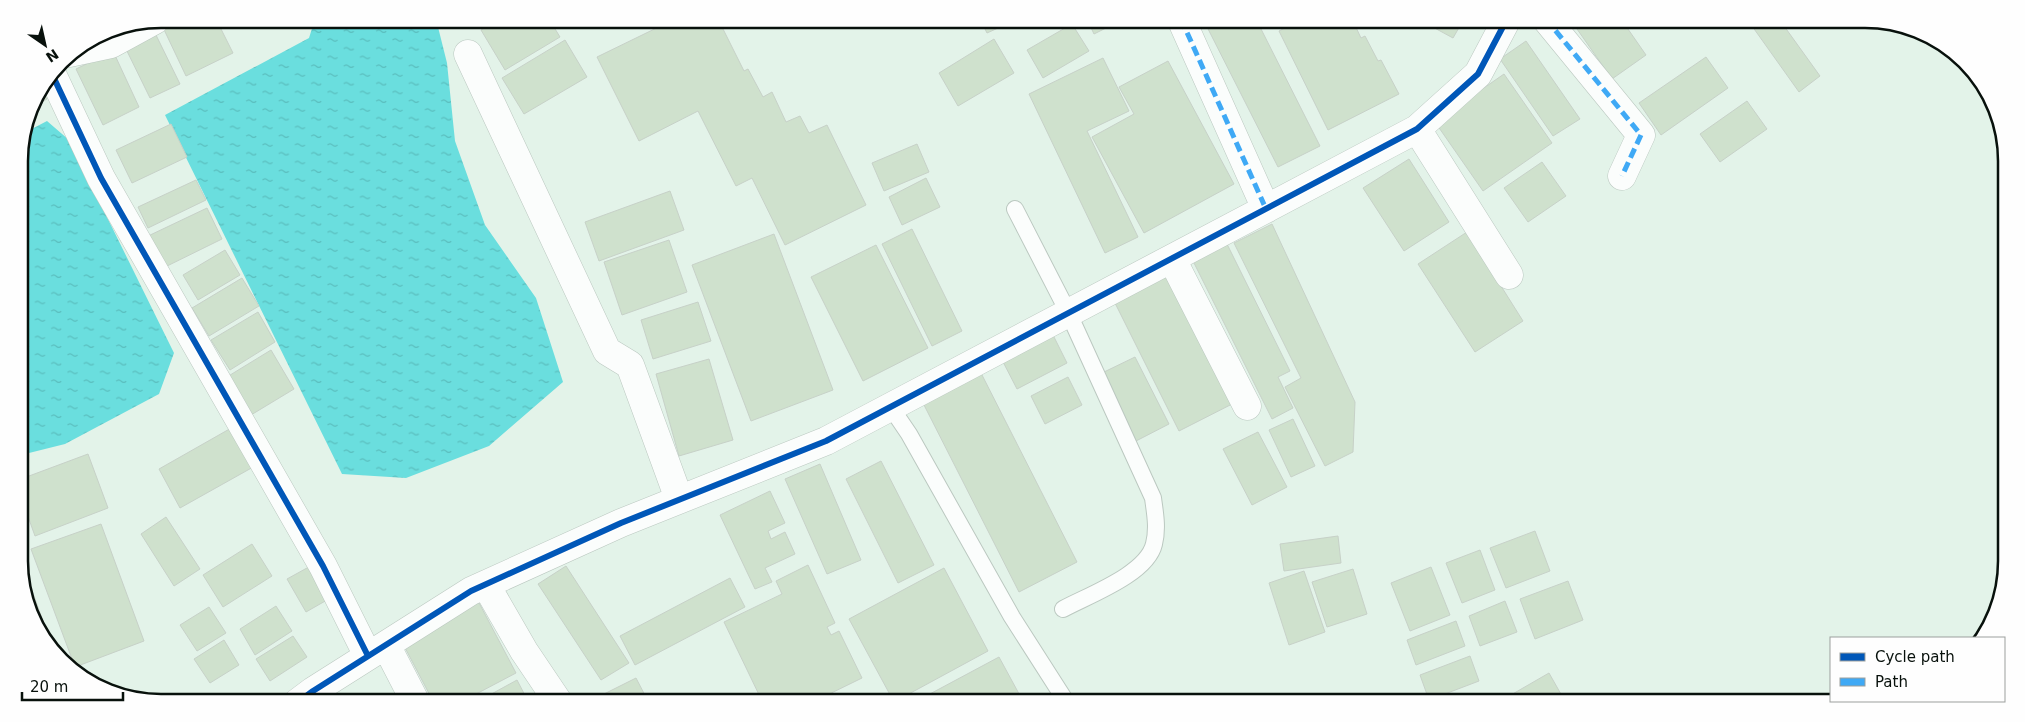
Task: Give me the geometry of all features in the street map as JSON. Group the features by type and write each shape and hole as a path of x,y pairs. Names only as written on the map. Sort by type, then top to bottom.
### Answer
{"street":[{"path":"1185,28 1266,209"},
{"path":"309,694 472,591 621,523 826,440 1069,314 1417,129 1478,74 1502,28"},
{"path":"1553,28 1641,136 1622,176"},
{"path":"89,49 111,44 136,30"},
{"path":"468,54 607,351 630,365 679,499"},
{"path":"55,80 101,178 322,566 377,650 409,694"},
{"path":"1417,129 1509,275"},
{"path":"1172,259 1247,406"},
{"path":"486,585 524,651 554,694"}],"lane":[{"path":"1015,209 1069,314 1152,498 1156,526 1150,554 1136,570 1063,609"},
{"path":"890,406 909,434 1012,617 1061,694"}],"water":[{"path":"312,28 438,28 447,63 455,141 485,225 536,298 563,382 489,446 406,478 342,474 165,115 309,38"},
{"path":"47,121 69,140 174,353 159,394 65,444 28,453 28,152 31,129"}],"building":[{"path":"163,28 220,28 233,53 186,76"},
{"path":"485,28 554,28 560,37 505,70 481,30"},
{"path":"657,28 722,28 744,71 748,69 763,97 772,92 786,122 800,116 809,133 827,125 866,205 785,245 752,178 736,186 698,111 639,141 597,57"},
{"path":"984,28 998,28 987,33"},
{"path":"1065,28 1075,28 1089,51 1043,78 1027,50"},
{"path":"1091,28 1106,28 1094,34"},
{"path":"1208,28 1261,28 1320,146 1278,167"},
{"path":"1285,28 1356,28 1361,38 1365,36 1378,61 1381,60 1399,94 1328,130 1279,31"},
{"path":"1435,28 1459,28 1453,38"},
{"path":"1576,28 1627,28 1646,55 1612,79"},
{"path":"1753,28 1785,28 1820,76 1799,92"},
{"path":"155,33 180,84 150,98 125,47"},
{"path":"994,39 1014,73 958,106 939,73"},
{"path":"565,40 587,77 524,114 502,78"},
{"path":"1526,41 1580,119 1553,136 1500,59"},
{"path":"113,51 139,107 103,125 76,69"},
{"path":"1706,57 1728,88 1661,135 1639,103"},
{"path":"1103,58 1129,111 1087,131 1138,237 1105,253 1029,94"},
{"path":"1168,61 1234,184 1144,233 1092,137 1134,114 1119,87"},
{"path":"1504,74 1552,143 1483,191 1435,122"},
{"path":"1747,101 1767,129 1720,162 1700,134"},
{"path":"171,124 187,157 132,183 116,150"},
{"path":"917,144 929,172 884,191 872,163"},
{"path":"1409,159 1449,222 1404,251 1363,188"},
{"path":"1542,162 1566,196 1528,222 1504,188"},
{"path":"926,178 940,207 902,225 889,197"},
{"path":"196,180 206,200 148,228 138,207"},
{"path":"670,191 684,230 599,261 585,222"},
{"path":"207,208 222,239 161,269 146,237"},
{"path":"1272,224 1355,402 1353,452 1325,466 1285,387 1301,378 1234,243"},
{"path":"912,229 962,331 932,346 882,244"},
{"path":"1467,232 1523,321 1475,352 1418,264"},
{"path":"774,234 833,390 751,421 692,265"},
{"path":"669,240 687,292 622,315 604,262"},
{"path":"1227,244 1290,371 1278,377 1293,408 1272,419 1193,261"},
{"path":"876,245 928,348 863,381 811,277"},
{"path":"225,250 240,275 198,300 183,275"},
{"path":"1175,270 1240,400 1179,431 1114,301"},
{"path":"242,278 259,306 209,336 192,308"},
{"path":"698,302 711,341 653,359 641,320"},
{"path":"258,312 275,342 230,370 211,340"},
{"path":"1051,331 1067,363 1017,389 1000,356"},
{"path":"271,350 294,389 246,418 222,380"},
{"path":"1135,357 1169,424 1136,441 1102,373"},
{"path":"709,359 733,440 679,456 656,374"},
{"path":"981,373 1077,562 1019,592 923,403"},
{"path":"1068,377 1082,405 1045,424 1031,396"},
{"path":"1293,419 1315,466 1291,477 1269,430"},
{"path":"233,427 255,466 180,508 159,469"},
{"path":"1258,432 1287,487 1252,505 1223,449"},
{"path":"88,454 108,508 35,536 28,516 28,476"},
{"path":"881,461 934,565 898,583 846,479"},
{"path":"820,464 861,560 827,574 785,479"},
{"path":"770,491 785,523 768,531 771,539 785,532 795,554 765,568 772,582 755,589 720,515"},
{"path":"166,517 200,569 174,586 141,534"},
{"path":"101,524 144,641 79,666 73,661 31,549"},
{"path":"1535,531 1550,571 1506,588 1490,548"},
{"path":"1338,536 1341,563 1284,571 1280,544"},
{"path":"252,544 272,576 223,607 203,575"},
{"path":"1480,550 1495,590 1462,603 1446,563"},
{"path":"316,563 334,596 306,612 287,579"},
{"path":"808,565 835,623 827,627 831,635 839,631 862,678 829,694 759,694 724,622 782,594 776,581"},
{"path":"566,566 629,663 601,680 538,584"},
{"path":"1431,567 1450,615 1410,631 1391,583"},
{"path":"944,568 988,651 909,694 890,694 849,619"},
{"path":"1353,569 1367,614 1327,627 1312,582"},
{"path":"1304,571 1325,632 1289,645 1269,583"},
{"path":"730,578 745,607 635,665 620,636"},
{"path":"1568,581 1583,620 1535,639 1520,599"},
{"path":"30,584 45,626 35,604"},
{"path":"478,601 516,673 476,694 429,694 402,642"},
{"path":"1505,601 1517,632 1480,646 1469,616"},
{"path":"276,606 292,631 255,655 240,629"},
{"path":"209,607 226,633 197,651 180,625"},
{"path":"1456,621 1465,646 1416,665 1407,640"},
{"path":"293,636 307,657 270,681 256,659"},
{"path":"224,640 239,665 210,683 194,659"},
{"path":"1470,656 1479,681 1445,694 1427,694 1420,675"},
{"path":"999,657 1019,694 930,694"},
{"path":"1549,673 1561,694 1513,694"},
{"path":"636,678 644,694 604,694"},
{"path":"517,680 524,694 491,694"}],"marked path":[{"path":"1185,28 1266,209"},
{"path":"1553,28 1641,135 1622,176"}],"cycle path":[{"path":"309,694 471,591 621,523 826,441 1417,129 1478,74 1502,28"},
{"path":"55,80 101,178 323,566 368,656"}]}
